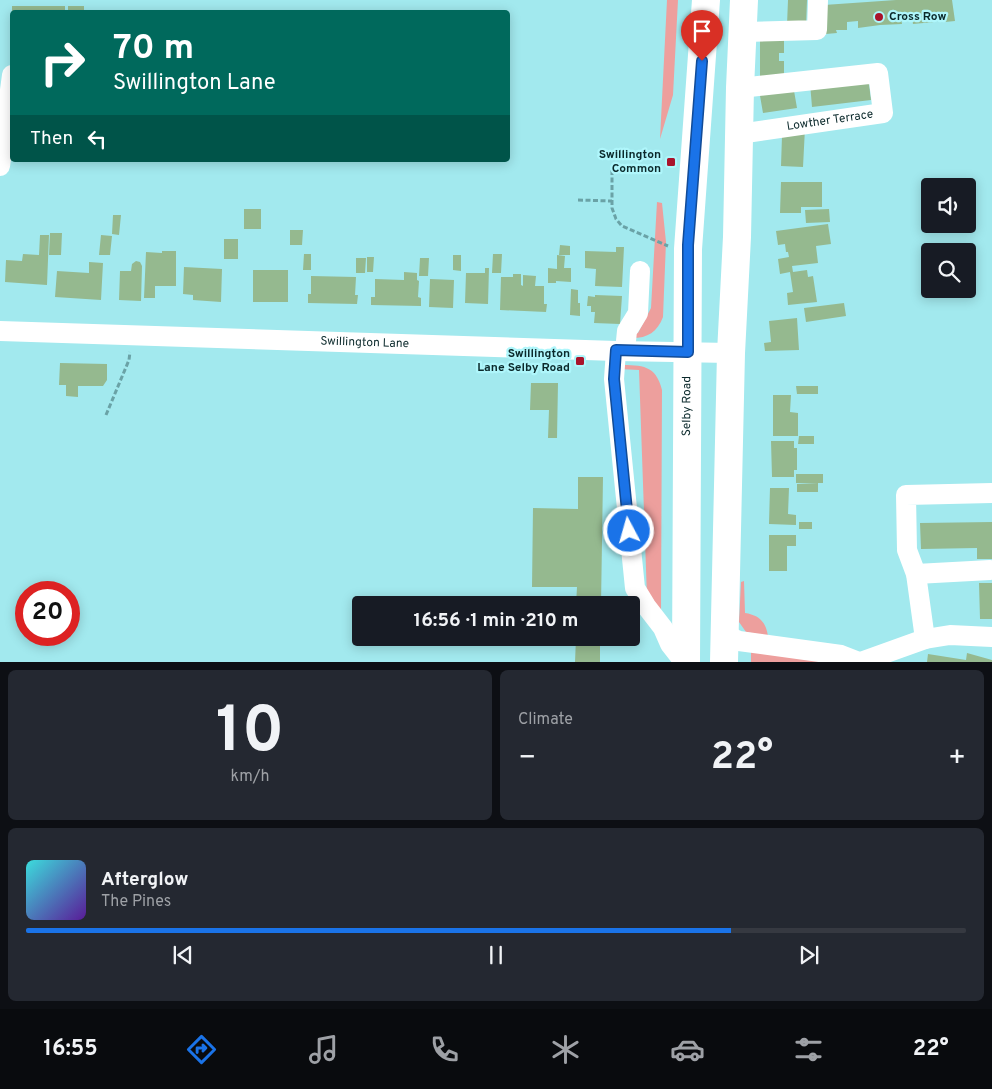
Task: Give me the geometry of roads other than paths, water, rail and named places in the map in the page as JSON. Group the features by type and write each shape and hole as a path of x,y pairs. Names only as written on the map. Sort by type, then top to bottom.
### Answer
{"highway":[{"name":"Selby Road","path":"685,662 688,249 706,0"},
{"path":"724,662 731,352 737,237 744,0"}],"street":[{"path":"743,32 817,30 818,0"},
{"name":"Lowther Terrace","path":"739,134 884,113 878,74 740,88"},
{"path":"0,166 10,90"},
{"path":"640,271 638,313 627,332 620,351 614,379 635,588 663,628 670,644 685,662"},
{"name":"Swillington Lane","path":"0,331 620,351 731,352"},
{"path":"925,639 916,574 907,550 906,496 992,493"},
{"path":"916,574 990,570"},
{"path":"725,627 732,638 738,641 841,654 860,662 925,639 950,635 992,637"}],"place":[{"name":"Cross Row","path":"879,17"},
{"name":"Swillington Common","path":"671,162"},
{"name":"Swillington Lane Selby Road","path":"580,361"}]}
